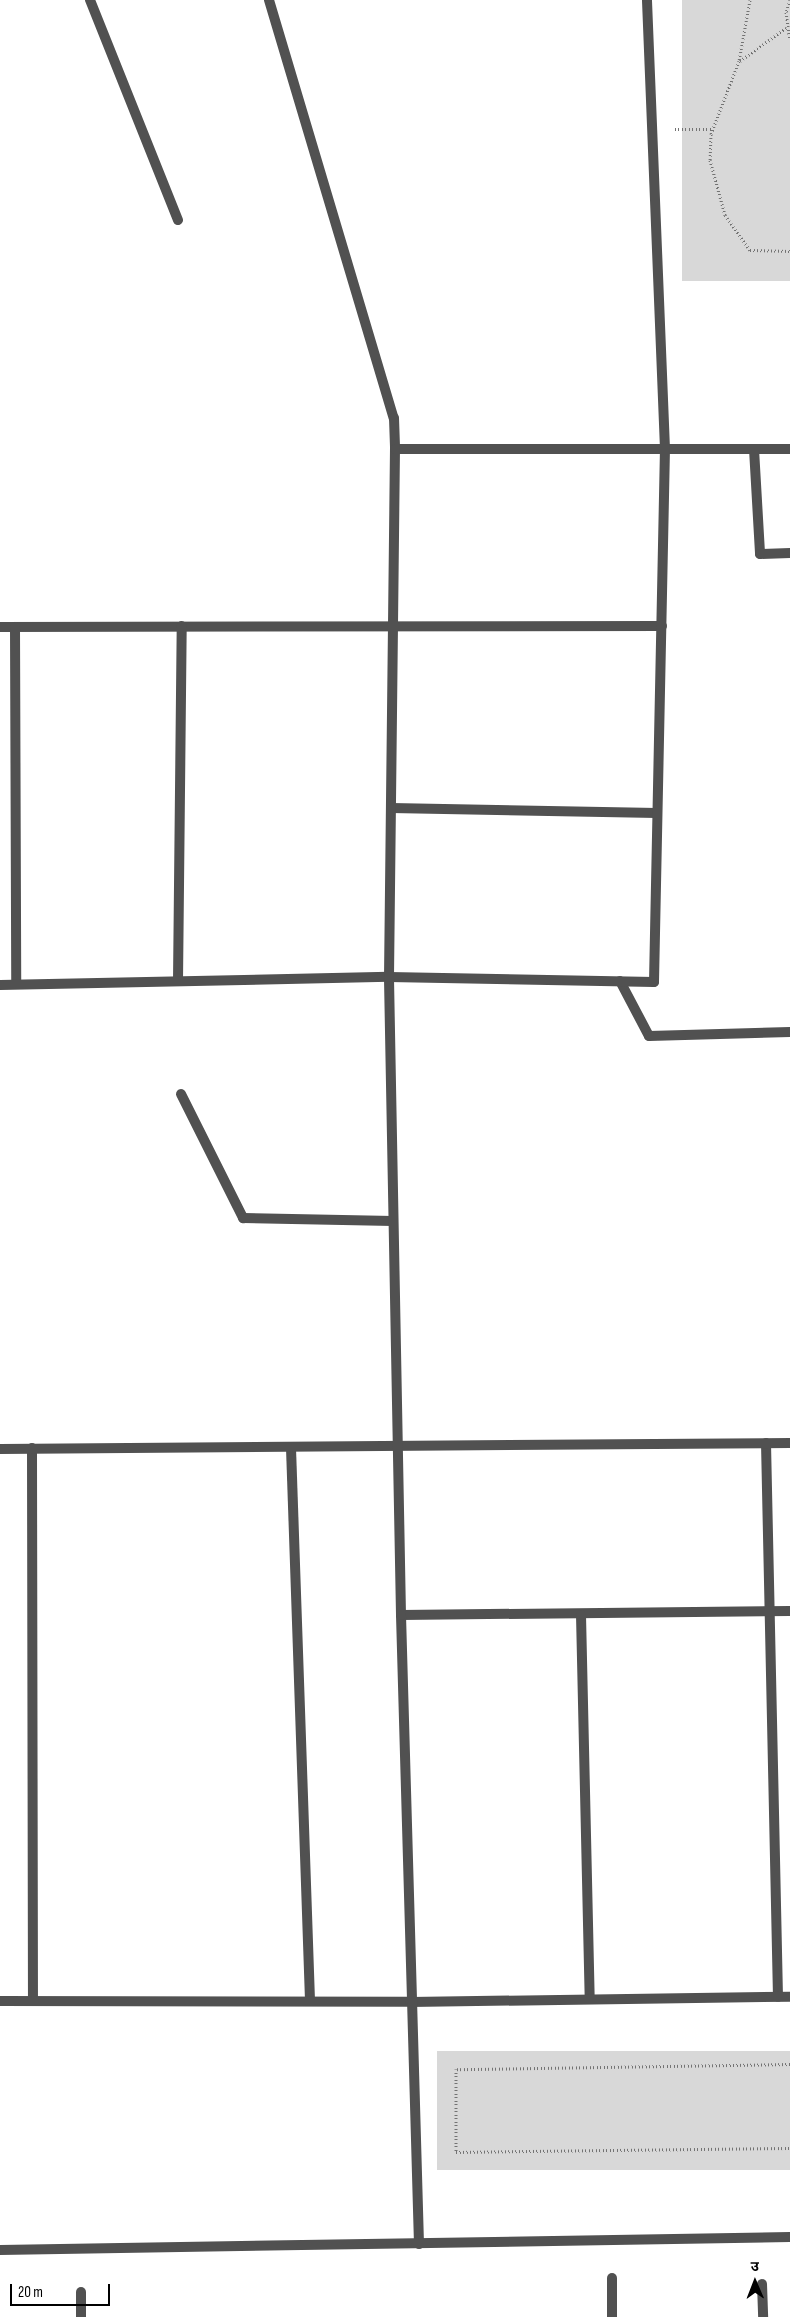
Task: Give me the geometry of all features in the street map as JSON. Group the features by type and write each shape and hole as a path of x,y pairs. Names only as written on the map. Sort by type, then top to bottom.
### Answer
{"street":[{"path":"90,0 178,220"},
{"path":"269,0 394,418 389,977 400,1615 410,2002 419,2244"},
{"path":"0,984 389,977 654,982 665,448 647,0"},
{"path":"394,449 790,449"},
{"path":"754,449 760,554 790,553"},
{"path":"178,981 182,626"},
{"path":"0,627 662,626"},
{"path":"15,627 16,984"},
{"path":"391,808 657,813"},
{"path":"620,980 649,1036 790,1032"},
{"path":"181,1094 243,1218 393,1221"},
{"path":"766,1443 778,1997"},
{"path":"0,1449 397,1448 790,1443"},
{"path":"32,1448 33,2001"},
{"path":"291,1448 310,2001"},
{"path":"400,1615 581,1615 790,1611"},
{"path":"581,1615 590,1999"},
{"path":"0,2001 410,2002 790,1997"},
{"path":"0,2250 790,2237"},
{"path":"612,2278 612,2317"},
{"path":"762,2284 763,2317"},
{"path":"81,2292 81,2317"}],"path":[{"path":"750,0 739,61 712,129 710,160 725,215 750,250 790,252"},
{"path":"790,0 786,28 790,39"},
{"path":"739,61 786,28"},
{"path":"652,130 712,129"},
{"path":"790,2064 456,2069 456,2152 790,2148"}],"shaded area":[{"path":"682,0 790,0 790,281 682,281"},
{"path":"437,2051 790,2051 790,2170 437,2170"}]}
